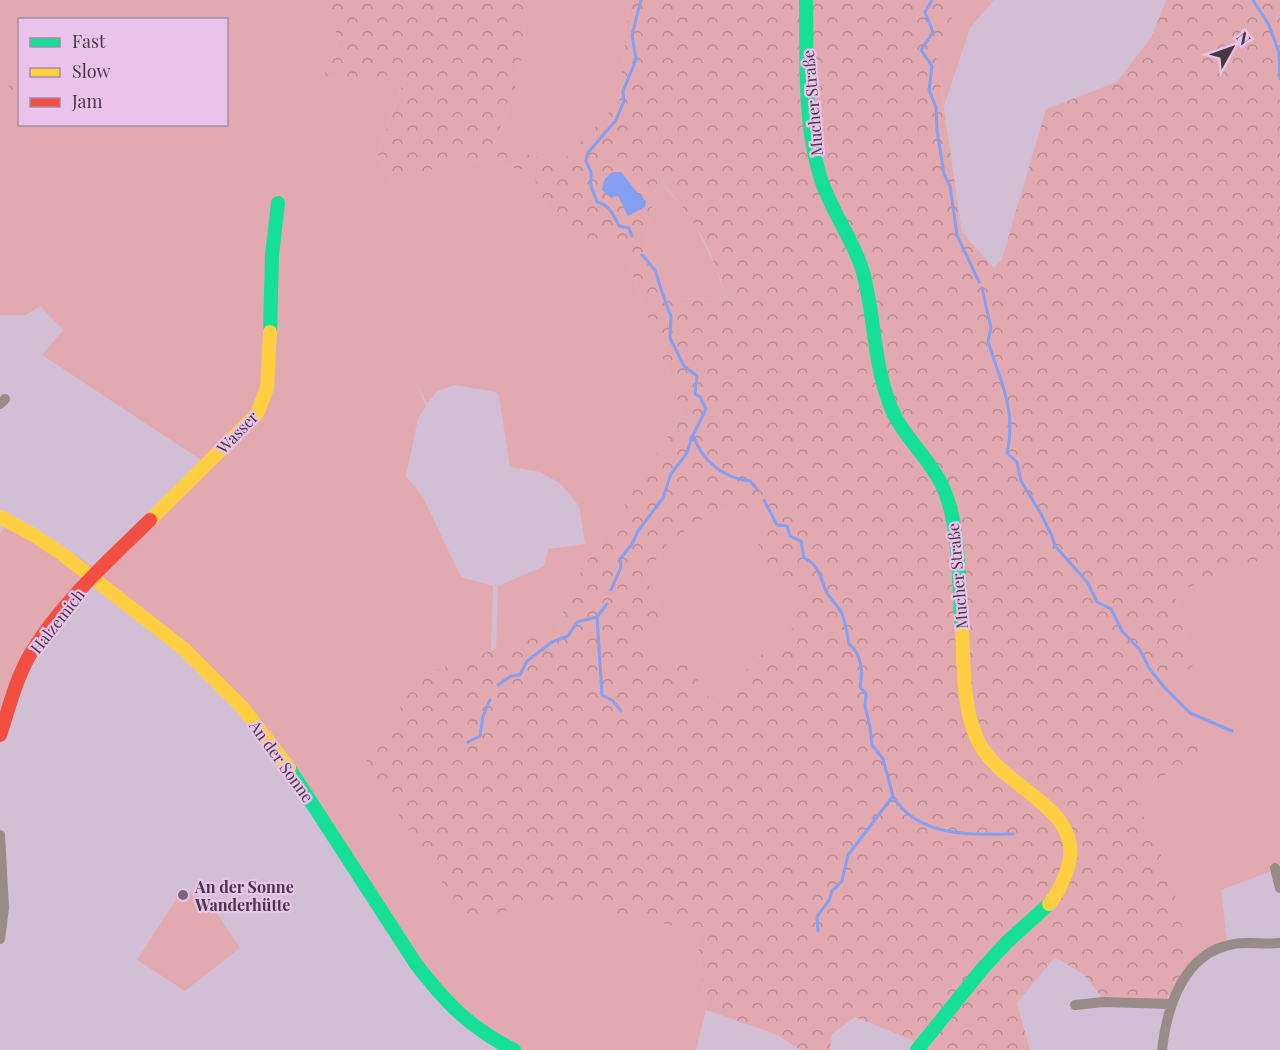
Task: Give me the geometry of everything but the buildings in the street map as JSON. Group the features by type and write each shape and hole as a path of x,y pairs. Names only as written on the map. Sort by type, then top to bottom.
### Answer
{"street":[{"name":"Mucher Straße","path":"806,0 813,141 820,176 859,257 864,274 876,358 893,413 906,436 935,471 952,515 956,538 967,695 973,728 978,742 991,762 1051,809 1064,828 1069,848 1068,869 1057,895 990,961 917,1050"},
{"name":"Wasser","path":"93,577 257,414 263,404 269,375 272,244 278,203"},
{"name":"An der Sonne","path":"0,517 29,533 93,577 184,650 255,723 303,788 412,959 430,982 473,1025 496,1043 514,1050"},
{"name":"Halzemich","path":"0,735 9,703 30,654 82,587 93,577"},
{"path":"0,835 4,908 0,939"},
{"path":"1275,868 1280,888"},
{"path":"1162,1050 1171,1004 1186,976 1203,957 1212,951 1234,944 1280,943"},
{"path":"1075,1005 1103,1002 1171,1004"}],"green space":[{"path":"0,0 322,0 335,27 337,49 321,79 406,74 378,154 392,182 465,159 531,171 556,227 624,251 683,413 569,591 559,628 496,650 498,586 544,566 548,549 585,544 579,506 561,484 540,472 510,467 499,396 496,392 455,385 437,391 427,404 416,382 426,406 418,419 406,476 423,497 461,577 493,586 491,651 420,676 466,919 562,900 696,931 706,1010 696,1050 513,1050 459,1013 330,830 211,675 94,577 45,633 0,735 0,534 5,524 39,531 97,569 201,460 42,355 63,330 40,306 26,315 0,315"},
{"path":"322,0 526,0 524,44 514,93 493,146 560,163 619,102 631,0 960,0 936,54 962,232 994,268 1002,259 1046,109 1117,82 1152,36 1166,0 1280,0 1280,556 1276,554 1174,593 1193,666 1151,691 1208,754 1132,791 1172,880 1184,935 1184,973 1166,1000 1102,997 1083,974 1055,957 1017,1003 1030,1050 927,1050 916,1042 855,1017 832,1034 830,1050 801,1050 775,1034 706,1010 696,931 562,900 466,919 365,763 420,676 559,627 569,591 683,413 624,251 556,227 531,171 465,159 392,182 378,154 406,75 321,79 337,49 335,27","holes":["658,179 681,204 700,234 715,265 725,298 662,299 645,250 647,229","736,507 770,518 757,538 762,570 807,591 784,648 768,648 713,704 684,657 662,675 642,641 663,616 645,576 667,544 698,521"]},
{"path":"526,0 631,0 619,102 560,163 493,147 514,93 524,44"},
{"path":"960,0 994,0 970,28 944,106 936,53"},
{"path":"18,73 18,106 15,111 0,100"},
{"path":"658,179 690,215 716,267 725,298 662,299 645,250 647,229"},
{"path":"737,507 770,518 807,591 784,649 768,648 713,704 684,657 662,676 642,641 663,616 645,576 667,544 698,521"},
{"path":"1276,554 1280,556 1280,868 1221,890 1227,940 1203,953 1184,973 1184,935 1132,791 1208,754 1151,691 1193,666 1174,593"},
{"path":"183,889 211,904 240,948 185,991 137,960"}],"water":[{"path":"612,172 621,172 646,201 645,207 628,216 618,196 610,197 602,190 604,180"}],"waterway":[{"path":"632,236 629,228 619,226 608,208 597,202 591,186 591,172 586,161 587,154 616,120 624,101 623,91 636,60 632,35 641,0"},
{"path":"932,0 925,12 933,32 921,50 932,66 929,90 936,107 944,174 950,186 957,235 979,282"},
{"path":"1253,0 1269,25 1279,53 1280,79"},
{"path":"642,255 655,270 671,316 670,338 684,366 697,376 695,394 700,397 706,409 693,435 697,444 715,467 731,476 750,481 757,489"},
{"path":"982,288 991,328 988,341 1009,409 1010,437 1007,453 1017,462 1021,481 1041,514 1055,546 1088,583 1097,602 1111,609 1122,631 1140,650 1149,668 1164,687 1190,713 1232,731"},
{"path":"611,590 621,567 620,559 663,498 671,474 687,453 692,436"},
{"path":"764,500 777,525 787,526 790,536 801,541 804,558 816,568 827,593 843,616 849,644 859,658 860,687 866,694 865,706 872,745 883,759 893,796 848,855 842,881 832,891 829,900 817,917 818,931"},
{"path":"607,604 597,617 602,695 613,701 621,711"},
{"path":"498,685 511,676 520,675 527,661 552,642 568,636 577,622 597,617"},
{"path":"468,742 480,736 483,716 490,700"},
{"path":"893,796 903,809 930,826 963,833 1013,834"}],"traffic: fast":[{"path":"806,0 808,111 820,176 863,272 880,372 890,405 901,426 930,464 948,501 956,536 962,629"},
{"path":"270,332 272,255 278,203"},
{"path":"289,768 427,978 449,1003 484,1033 514,1050"},
{"path":"917,1050 983,968 1007,942 1049,904"}],"traffic: slow":[{"path":"150,520 257,414 267,388 270,332"},
{"path":"0,517 32,534 62,554 184,649 242,707 289,768"},
{"path":"962,629 966,700 978,741 989,757 1004,772 1052,812 1064,827 1070,844 1066,874 1049,904"}],"traffic: jam":[{"path":"0,735 21,673 43,634 86,583 150,520"}],"place":[{"name":"An der Sonne Wanderhütte","path":"183,895"}]}
